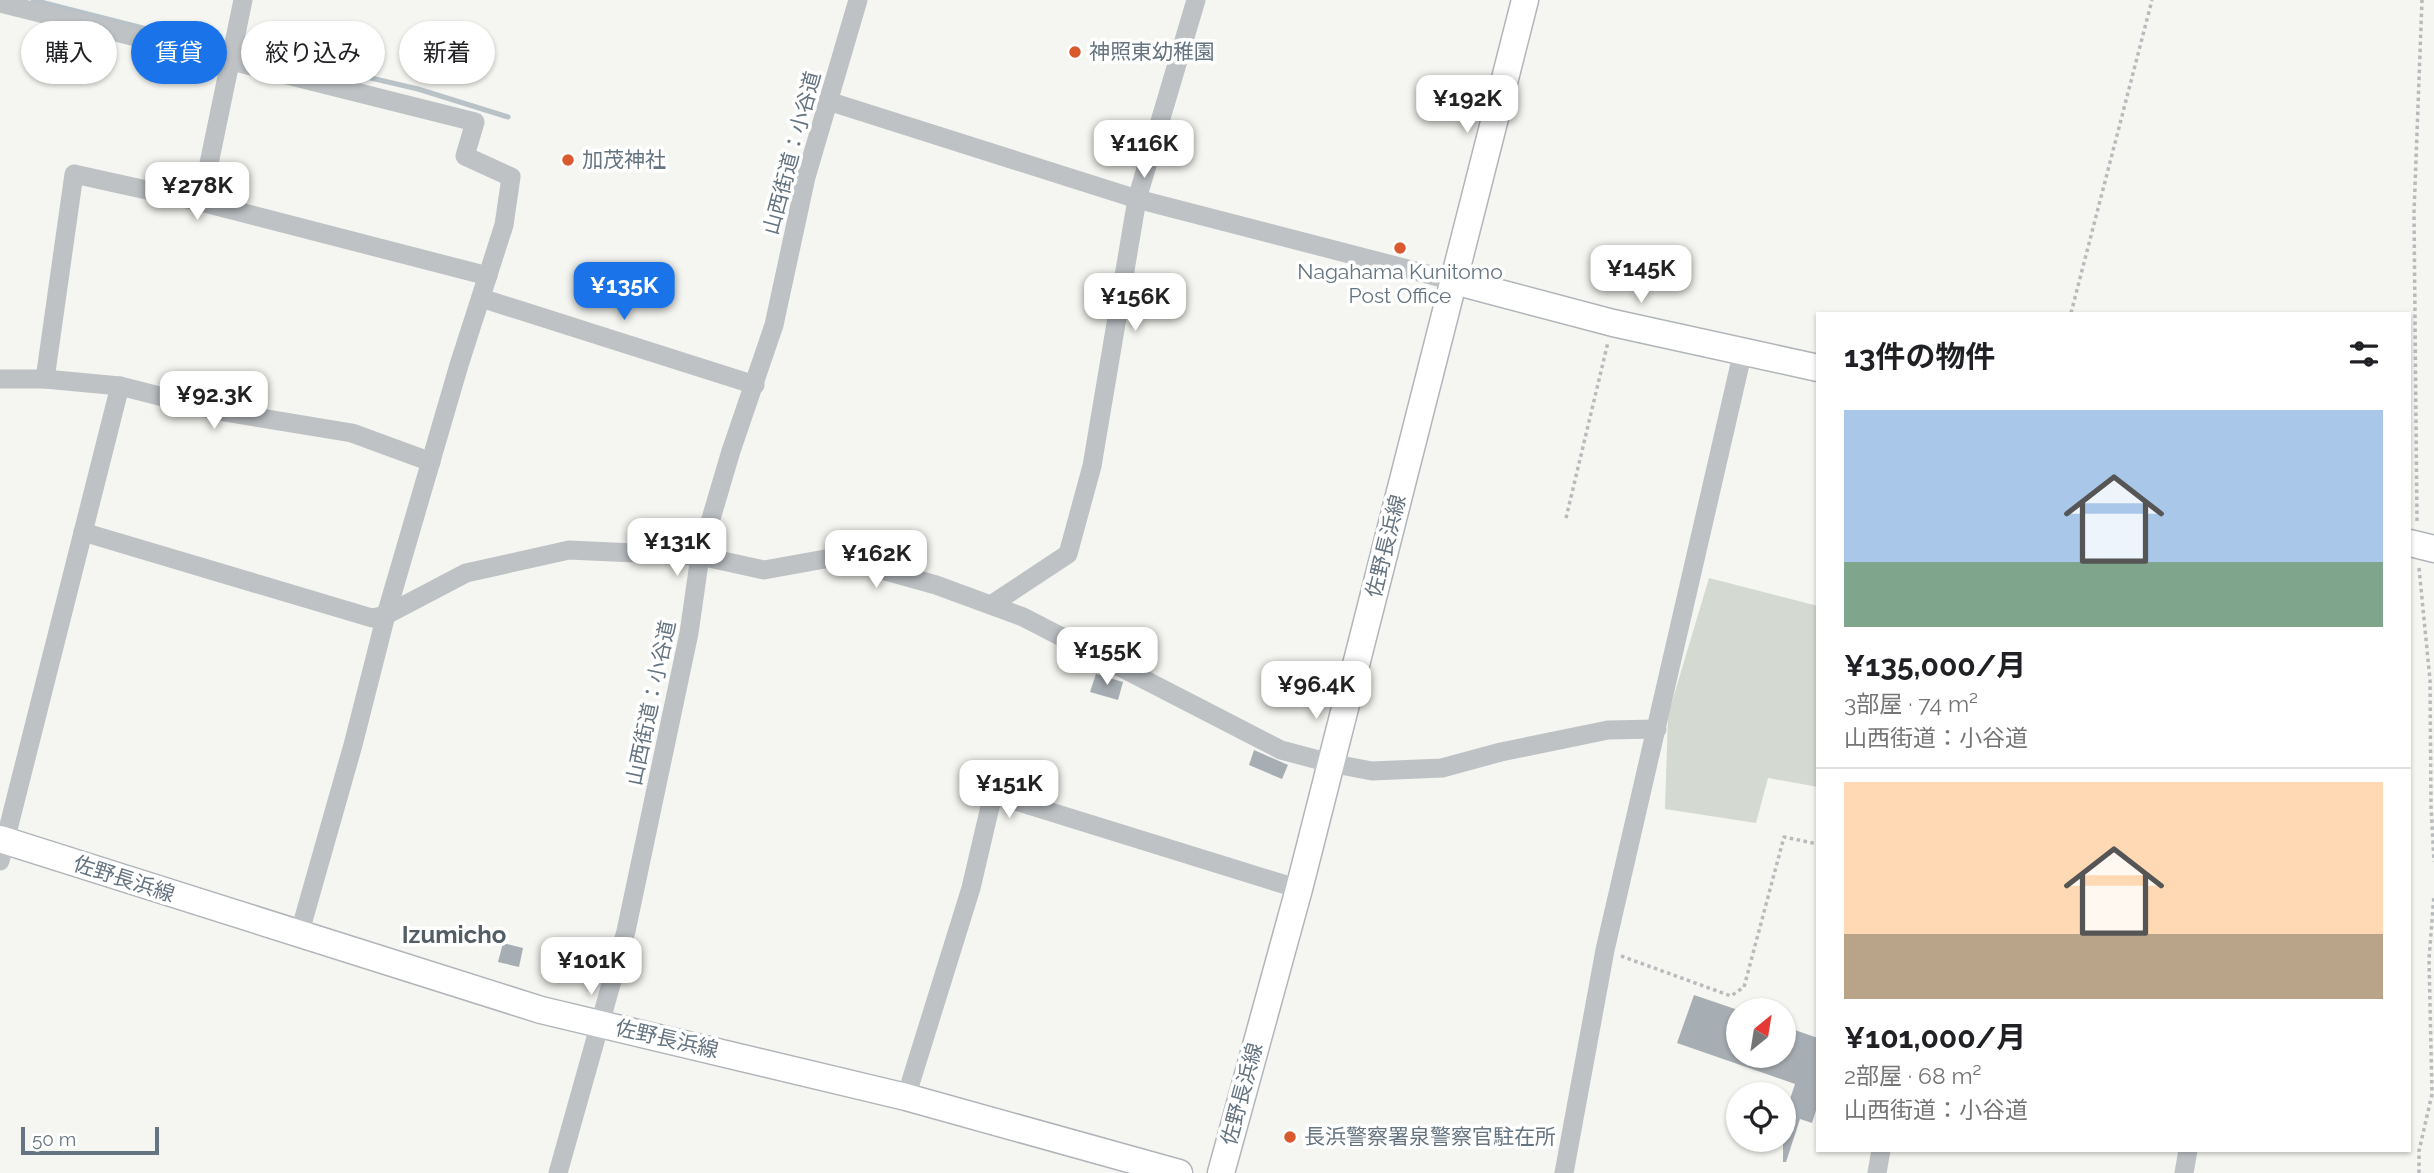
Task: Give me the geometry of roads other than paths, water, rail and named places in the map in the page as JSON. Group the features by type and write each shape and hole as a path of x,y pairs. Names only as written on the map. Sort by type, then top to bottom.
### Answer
{"main road":[{"name":"佐野長浜線","path":"1221,1173 1299,889 1525,0"},
{"path":"1454,281 1613,323 1816,368"},
{"name":"佐野長浜線","path":"2,847 541,1010 906,1097 1179,1173"}],"street":[{"path":"201,202 243,0"},
{"name":"山西街道：小谷道","path":"558,1173 626,931 677,695 700,556 731,451 774,325 806,177 858,0"},
{"path":"991,605 1068,554 1092,466 1137,200 1196,0"},
{"path":"0,3 475,122 465,156 511,177 504,225 430,462 299,935"},
{"path":"828,101 1137,200 1454,281"},
{"path":"45,379 74,174 201,202 488,276"},
{"path":"481,298 755,385"},
{"path":"1564,1173 1605,950 1743,351"},
{"path":"0,379 45,379 120,386 218,411 352,433 430,462"},
{"path":"2,847 120,386"},
{"path":"83,532 152,550 372,618 386,615 466,573 569,550 700,556 764,570 835,557 936,585 1023,617 1281,750 1373,771 1442,768 1501,752 1608,730 1657,729"},
{"path":"906,1097 971,888 993,794 1299,889"},
{"path":"1877,1173 1881,1152"},
{"path":"2184,1173 2188,1152"}],"waterway":[{"path":"33,0 190,40 281,57 418,89 508,117"}],"place":[{"name":"神照東幼稚園","path":"1075,52"},
{"name":"加茂神社","path":"568,160"},
{"name":"Nagahama Kunitomo Post Office","path":"1400,248"},
{"name":"長浜警察署泉警察官駐在所","path":"1290,1137"}],"district":[{"name":"Izumicho","path":"454,935"}]}
